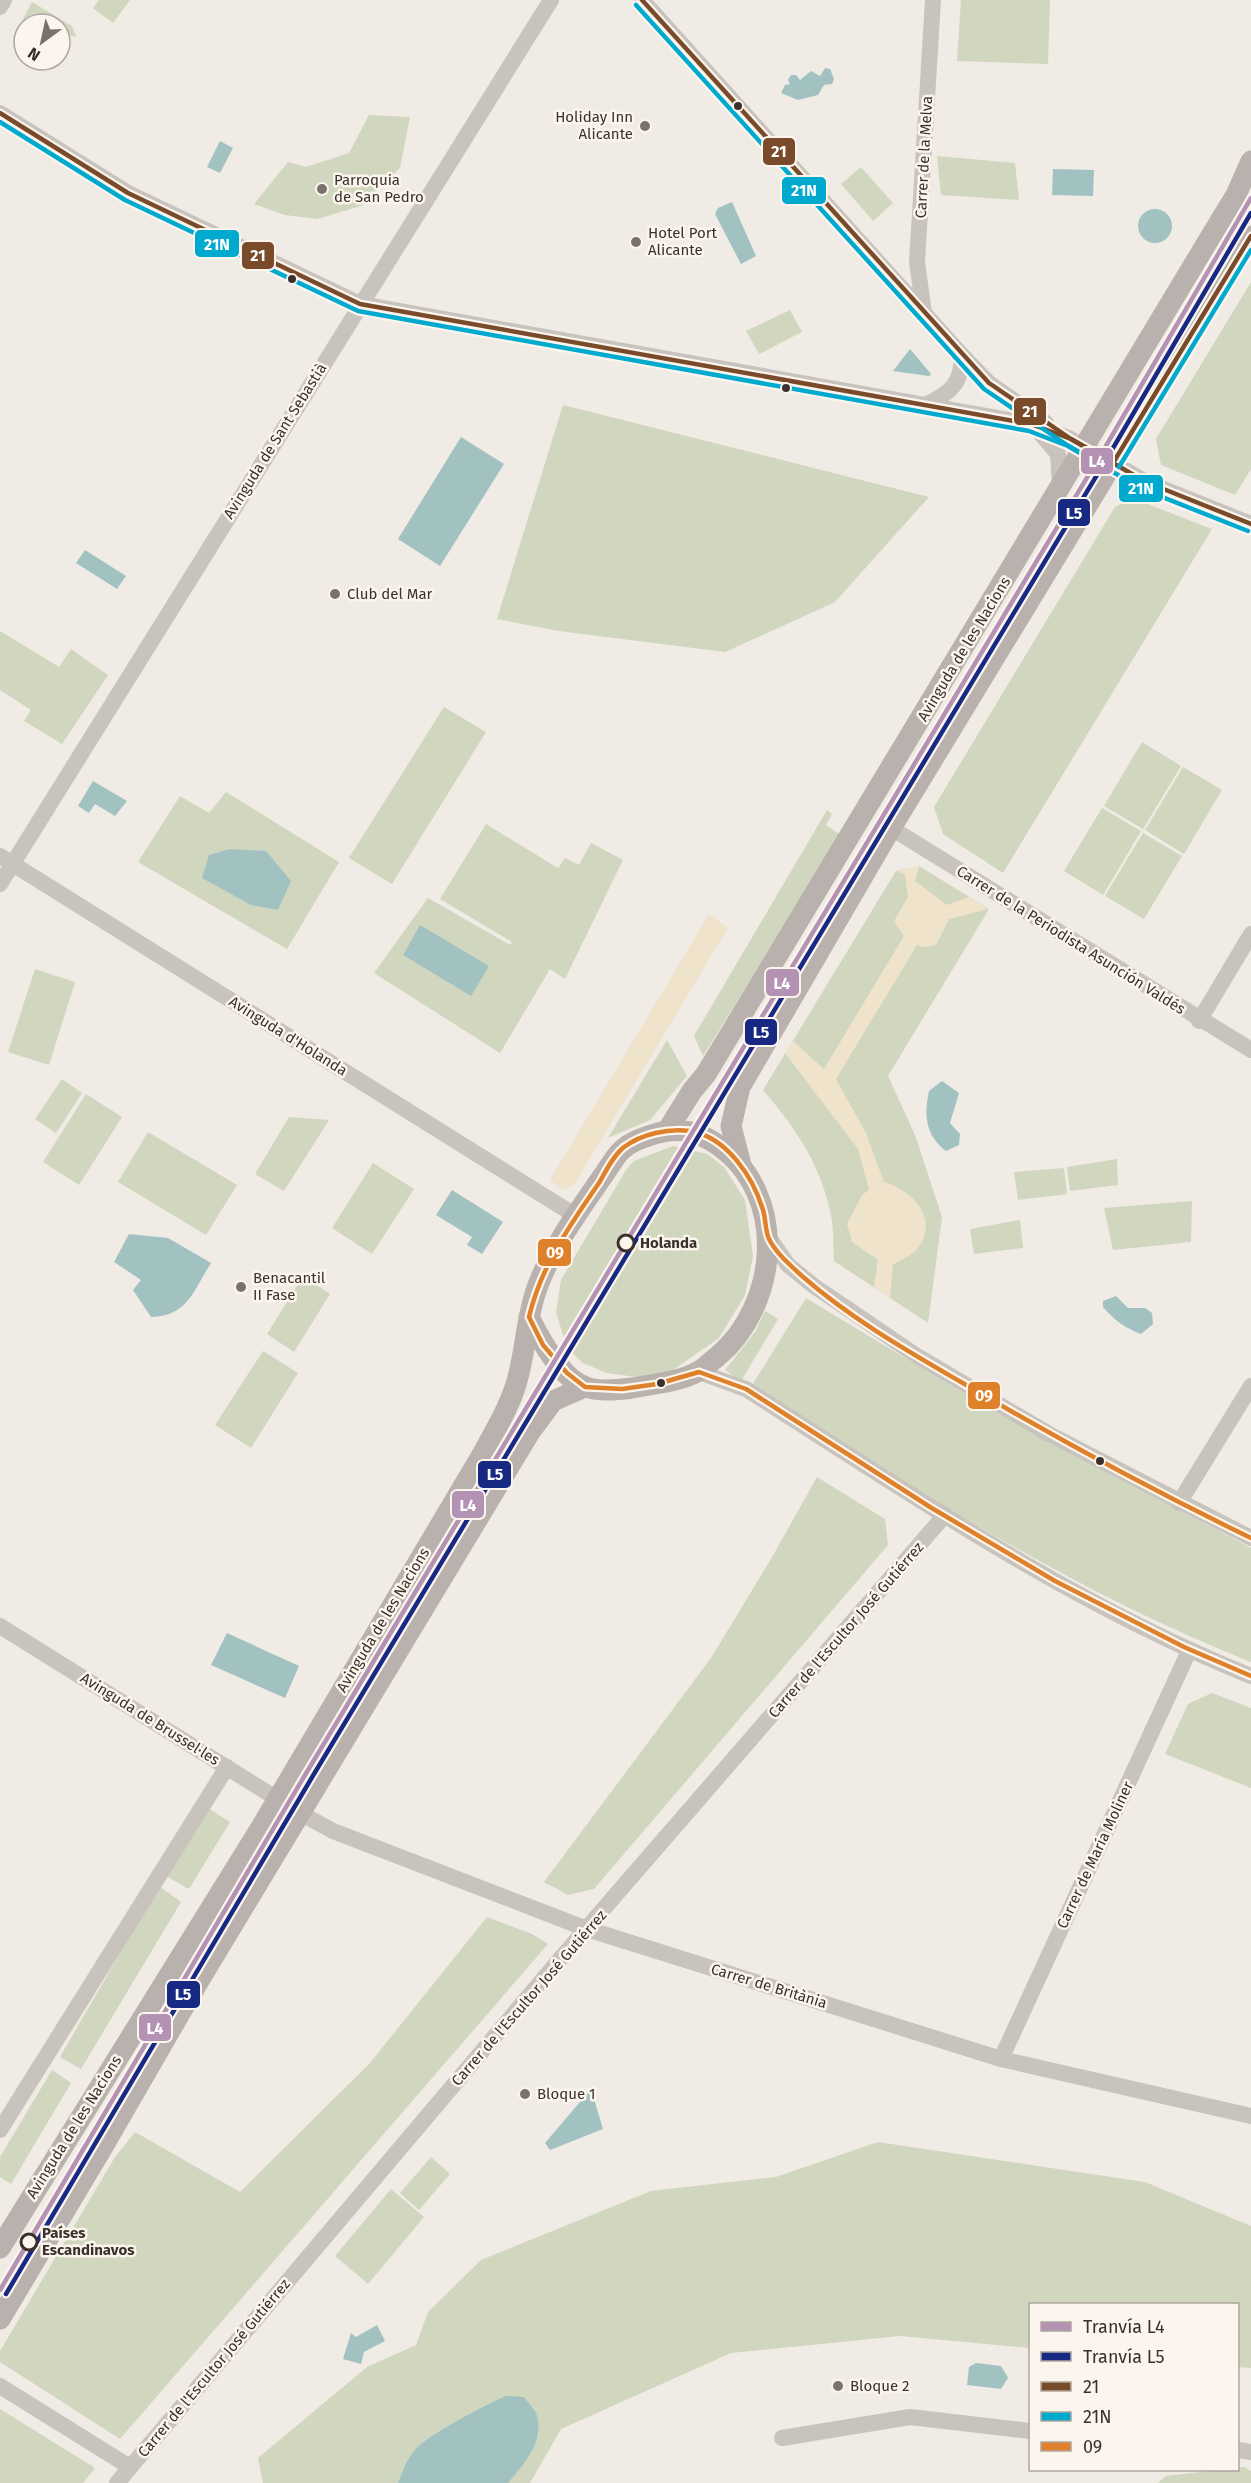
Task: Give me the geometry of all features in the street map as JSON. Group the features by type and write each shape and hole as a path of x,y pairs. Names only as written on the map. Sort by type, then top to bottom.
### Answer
{"main road":[{"name":"Avinguda de les Nacions","path":"0,2248 277,1799 503,1416 519,1375 529,1317 542,1276 576,1216 622,1148 644,1137 667,1131 692,1090 706,1074 1060,489 1077,442 1236,195 1251,161"},
{"name":"Avinguda de les Nacions","path":"741,1166 732,1126 740,1087 891,828 1251,236"},
{"path":"529,1317 543,1345 567,1373 585,1387 622,1389 657,1384 699,1372 735,1342 753,1313 766,1273 767,1223 759,1198 741,1166 703,1135 691,1131 667,1131"},
{"name":"Avinguda de les Nacions","path":"0,2319 101,2150 196,1983 530,1432 554,1401 585,1387"}],"street":[{"path":"0,7 4,0"},
{"name":"Avinguda de Sant Sebastià","path":"0,885 6,860 551,0"},
{"path":"642,0 989,383 1077,442 1146,482 1251,524"},
{"name":"Carrer de la Melva","path":"924,313 917,262 933,0"},
{"path":"0,113 128,193 360,304 1031,423 1077,442"},
{"path":"925,405 944,397 955,388 961,374 961,354"},
{"path":"1031,423 1047,438 1058,454 1060,489"},
{"name":"Carrer de la Periodista Asunción Valdés","path":"891,828 1199,1021 1251,1050"},
{"name":"Avinguda d'Holanda","path":"6,860 576,1216"},
{"path":"1199,1021 1251,934"},
{"path":"768,1236 788,1265 814,1286 917,1356 1048,1434 1251,1538"},
{"path":"699,1372 746,1389 1017,1559 1189,1651 1251,1676"},
{"path":"1179,1503 1251,1386"},
{"name":"Carrer de l'Escultor José Gutiérrez","path":"117,2483 587,1929 945,1515"},
{"name":"Avinguda de Brussel·les","path":"0,1626 300,1813"},
{"name":"Carrer de María Moliner","path":"1001,2059 1189,1651"},
{"path":"0,2130 227,1767"},
{"name":"Carrer de Britània","path":"300,1813 333,1831 587,1929 1001,2059 1251,2116"},
{"path":"0,2386 130,2466"},
{"path":"782,2438 910,2417 1029,2431"}],"green space":[{"path":"99,0 130,0 113,23 93,8"},
{"path":"961,0 1050,0 1048,64 957,61"},
{"path":"32,2 49,12 27,12"},
{"path":"369,115 410,117 400,168 361,206 317,219 285,215 254,204 288,162 306,167 349,153"},
{"path":"937,156 1015,163 1019,200 941,195"},
{"path":"861,167 893,203 873,221 841,184"},
{"path":"1251,282 1251,469 1235,495 1161,465 1156,439"},
{"path":"790,310 802,332 759,354 746,331"},
{"path":"563,405 929,497 835,602 725,652 559,631 497,619"},
{"path":"1132,498 1212,529 1003,873 943,834 934,807 1115,507"},
{"path":"0,631 59,667 71,649 108,675 62,744 24,721 31,710 0,690"},
{"path":"444,707 486,732 392,884 349,858"},
{"path":"1142,742 1181,766 1143,829 1104,806"},
{"path":"1183,767 1222,790 1184,854 1145,830"},
{"path":"226,792 339,862 287,949 138,862 180,796 209,813"},
{"path":"1102,808 1141,831 1103,895 1064,871"},
{"path":"827,810 832,814 826,825 841,835 703,1056 694,1036"},
{"path":"486,824 558,868 565,858 579,865 591,843 623,860 565,979 550,969 500,1053 374,973 428,898 510,945 512,942 440,899"},
{"path":"1143,833 1182,856 1144,919 1105,896"},
{"path":"919,866 989,909 888,1076 915,1135 942,1217 928,1323 834,1261 832,1220 827,1197 814,1163 786,1118 763,1090 896,871"},
{"path":"35,969 75,982 49,1065 8,1052"},
{"path":"667,1040 687,1076 650,1120 608,1138"},
{"path":"62,1079 82,1093 56,1133 35,1119"},
{"path":"86,1094 122,1117 79,1185 43,1162"},
{"path":"289,1117 329,1120 284,1191 255,1174"},
{"path":"148,1132 237,1185 206,1235 118,1182"},
{"path":"673,1146 707,1154 724,1167 745,1200 753,1256 745,1295 719,1338 670,1372 636,1377 607,1373 583,1363 567,1348 556,1312 561,1280 626,1170 634,1161"},
{"path":"1117,1159 1118,1185 1070,1191 1067,1167"},
{"path":"373,1163 414,1189 372,1254 332,1228"},
{"path":"1064,1168 1067,1194 1018,1200 1014,1172"},
{"path":"1192,1201 1191,1242 1113,1250 1104,1208"},
{"path":"1020,1220 1023,1248 974,1254 970,1229"},
{"path":"303,1276 330,1294 294,1352 267,1334"},
{"path":"806,1298 986,1407 1251,1548 1251,1662 1121,1604 1057,1571 933,1500 751,1387"},
{"path":"765,1311 778,1319 741,1381 725,1370 755,1332"},
{"path":"263,1351 298,1373 251,1448 215,1425"},
{"path":"817,1477 885,1519 888,1545 594,1889 568,1895 544,1882 711,1658"},
{"path":"1212,1693 1251,1708 1251,1788 1165,1754 1188,1704"},
{"path":"208,1808 230,1822 189,1889 166,1876"},
{"path":"159,1886 181,1902 81,2069 60,2057"},
{"path":"487,1917 532,1934 548,1944 120,2439 0,2362 0,2351 115,2157 135,2132 240,2192 370,2063"},
{"path":"52,2070 71,2083 11,2184 0,2177 0,2157"},
{"path":"878,2142 1145,2182 1251,2226 1251,2368 1239,2367 1239,2303 1029,2303 1029,2348 900,2336 731,2353 561,2429 530,2483 263,2483 258,2458 367,2367 416,2345 428,2312 481,2260 651,2191 776,2177"},
{"path":"431,2157 450,2174 419,2210 400,2193"},
{"path":"391,2189 424,2217 368,2284 335,2256"},
{"path":"0,2409 95,2468 83,2483 0,2483"},
{"path":"1244,2467 1251,2471 1251,2483 1158,2483 1166,2476 1209,2471 1239,2471 1239,2468"}],"sand":[{"path":"919,866 915,881 947,905 969,897 988,909 949,919 936,945 922,947 917,945 836,1079 866,1133 884,1182 913,1199 920,1207 924,1217 926,1227 924,1238 917,1249 893,1265 890,1298 874,1287 878,1260 852,1242 847,1224 862,1195 869,1190 858,1149 785,1053 793,1041 824,1069 904,936 894,921 908,897 905,875 897,871"},
{"path":"709,914 728,928 574,1185 563,1190 550,1180"}],"water":[{"path":"825,68 830,69 834,79 832,84 824,85 818,95 798,100 781,93 785,85 790,84 788,80 791,75 796,75 800,80 811,71 820,76"},
{"path":"220,141 233,148 220,173 207,167"},
{"path":"1053,169 1094,170 1093,196 1052,195"},
{"path":"732,202 756,256 741,264 715,214 718,208"},
{"path":"1155,209 1167,214 1172,226 1167,238 1155,243 1143,238 1138,226 1143,214"},
{"path":"910,349 931,374 929,376 893,371"},
{"path":"461,437 504,464 440,566 398,539"},
{"path":"85,550 126,576 117,589 76,563"},
{"path":"93,781 127,801 115,816 95,804 89,813 78,806"},
{"path":"230,849 266,851 291,881 278,910 251,905 202,878 209,855"},
{"path":"420,925 489,966 471,996 403,955"},
{"path":"942,1081 959,1093 950,1123 960,1134 959,1145 946,1151 930,1131 927,1116 929,1091"},
{"path":"452,1190 503,1222 482,1254 467,1245 472,1237 436,1215"},
{"path":"129,1234 168,1238 211,1263 194,1292 181,1307 163,1316 151,1317 133,1290 141,1280 114,1262"},
{"path":"1116,1296 1128,1308 1145,1308 1152,1313 1153,1324 1141,1334 1120,1323 1103,1307 1103,1301"},
{"path":"227,1633 299,1666 285,1698 211,1665"},
{"path":"591,2089 603,2129 550,2150 545,2143"},
{"path":"377,2325 385,2341 364,2352 361,2364 343,2359 351,2333 356,2337"},
{"path":"976,2363 1001,2366 1008,2378 1001,2389 967,2385 969,2367"},
{"path":"506,2396 524,2397 534,2409 538,2426 538,2435 531,2453 508,2483 398,2483 409,2458 422,2444 458,2420"}],"tram line":[{"name":"L4","path":"0,2290 305,1775 1100,456 1251,198"},
{"name":"L5","path":"6,2294 311,1779 1106,460 1251,213"}],"transit line":[{"name":"21","path":"642,0 989,383 1071,439 1146,482 1251,524"},
{"name":"21N","path":"636,5 984,389 1067,445 1142,489 1248,531"},
{"name":"21","path":"0,113 128,193 360,304 1031,424 1071,439 1113,463"},
{"name":"21N","path":"0,122 125,200 358,311 1029,431 1068,446 1109,470"},
{"name":"21","path":"1113,463 1251,236"},
{"name":"21N","path":"1119,467 1251,250"},
{"name":"09","path":"1251,1538 1032,1423 899,1345 839,1306 802,1276 775,1249 768,1236 759,1197 745,1172 727,1150 716,1141 703,1135 682,1130 664,1131 647,1135 624,1147 610,1164 558,1247 534,1298 529,1317 543,1345 567,1373 585,1387 622,1389 657,1384 699,1372 746,1389 930,1507 1055,1581 1184,1647 1251,1676"}],"place":[{"name":"Holiday Inn Alicante","path":"645,126"},
{"name":"Parroquia de San Pedro","path":"322,189"},
{"name":"Hotel Port Alicante","path":"636,242"},
{"name":"Club del Mar","path":"335,594"},
{"name":"Holanda","path":"626,1243"},
{"name":"Benacantil II Fase","path":"241,1287"},
{"name":"Bloque 1","path":"525,2094"},
{"name":"Países Escandinavos","path":"29,2242"},
{"name":"Bloque 2","path":"838,2386"}]}
